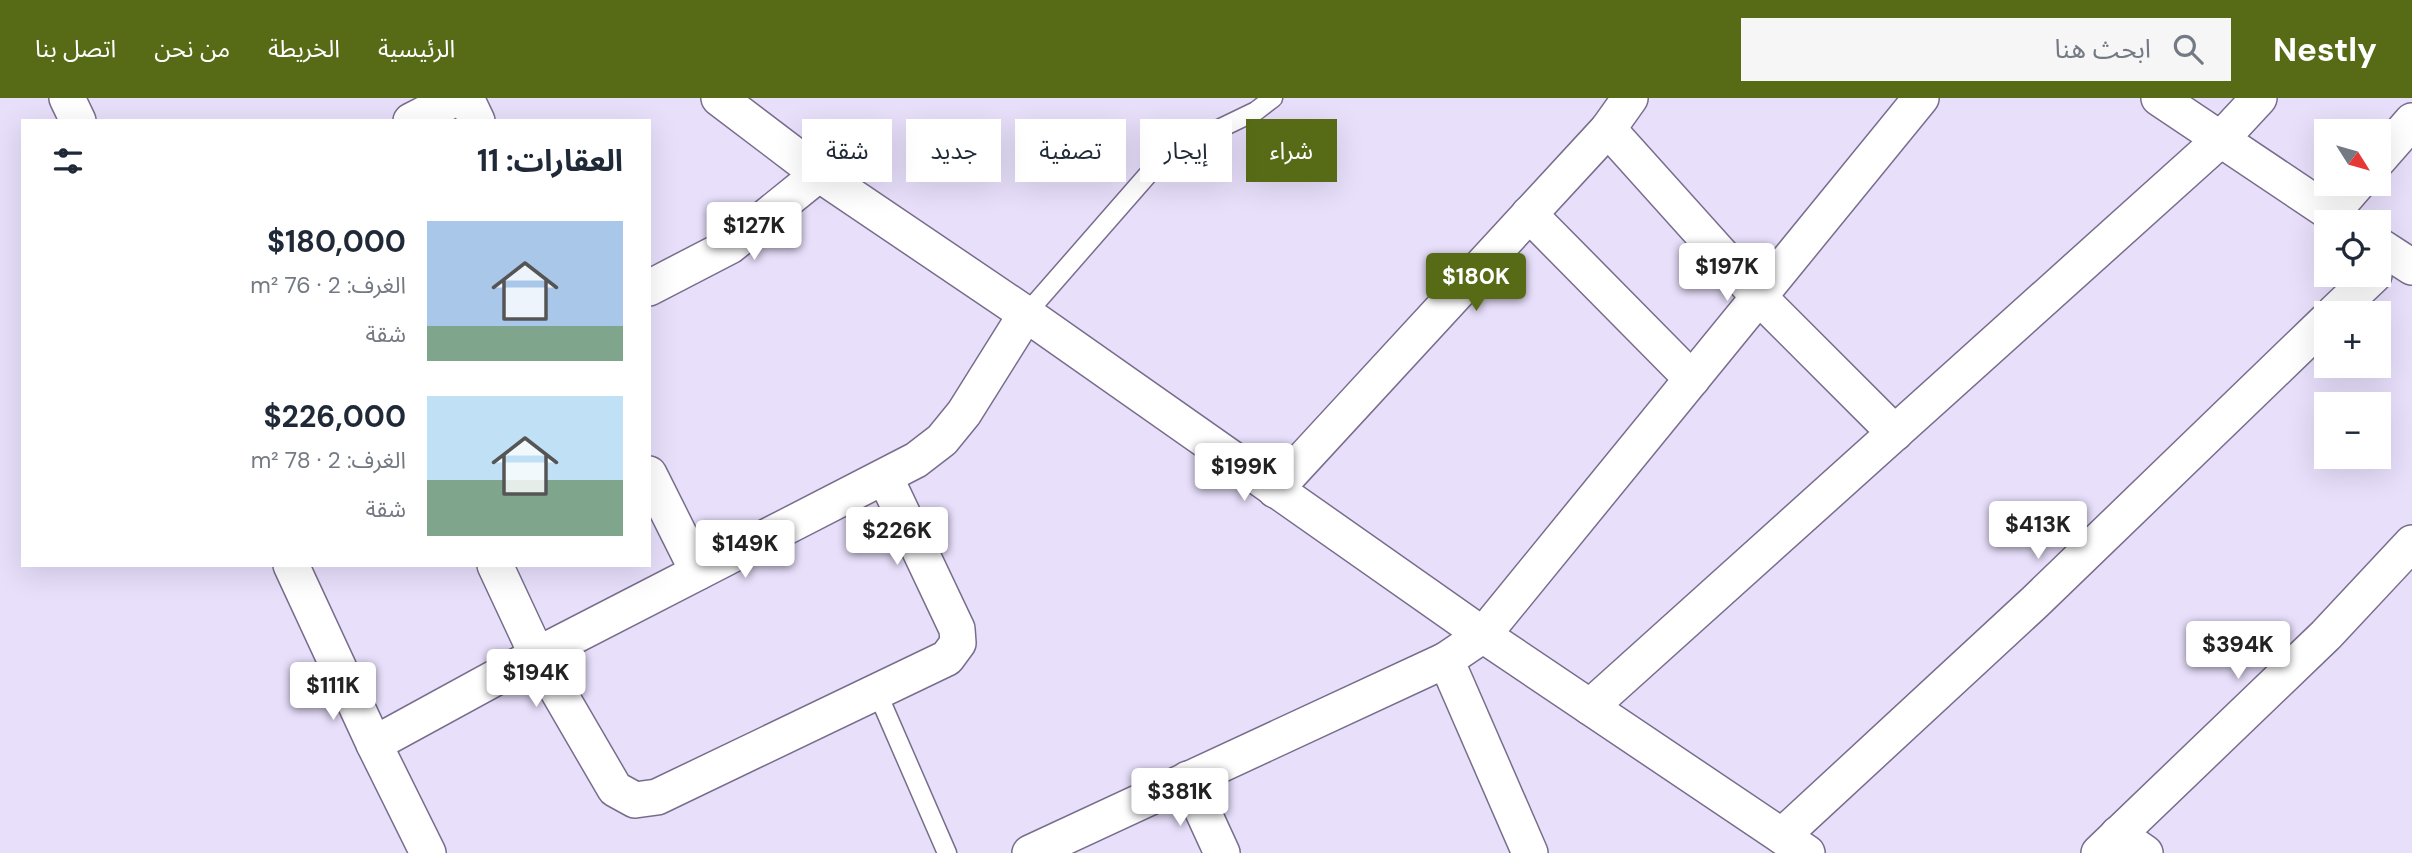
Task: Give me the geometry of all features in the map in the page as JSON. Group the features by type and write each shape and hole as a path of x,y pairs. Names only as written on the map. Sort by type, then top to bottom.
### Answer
{"street":[{"path":"67,98 77,119"},
{"path":"415,119 456,98"},
{"path":"466,98 476,119"},
{"path":"719,98 802,162"},
{"path":"1275,490 1608,128 1630,98"},
{"path":"1030,853 1446,660 1483,635 1921,98"},
{"path":"2159,98 2326,210"},
{"path":"1590,707 2220,140 2259,98"},
{"path":"2391,145 2412,121"},
{"path":"1608,128 1759,296 1895,433"},
{"path":"651,287 730,246 808,182"},
{"path":"830,182 1026,314 1483,635 1795,845 2035,602 2314,333"},
{"path":"1529,214 1692,379"},
{"path":"2346,301 2361,287"},
{"path":"374,744 537,655 916,460 942,440 964,413 1026,314"},
{"path":"496,567 537,655 615,789 635,800 657,797 947,658 958,643 957,629 885,477"},
{"path":"651,478 698,572"},
{"path":"2121,847 2412,543"},
{"path":"292,567 428,853"},
{"path":"1446,660 1530,853"},
{"path":"1188,779 1222,853"}],"lane":[{"path":"1026,314 1152,171 1173,151 1256,111 1273,98"},
{"path":"877,692 947,853"}]}
